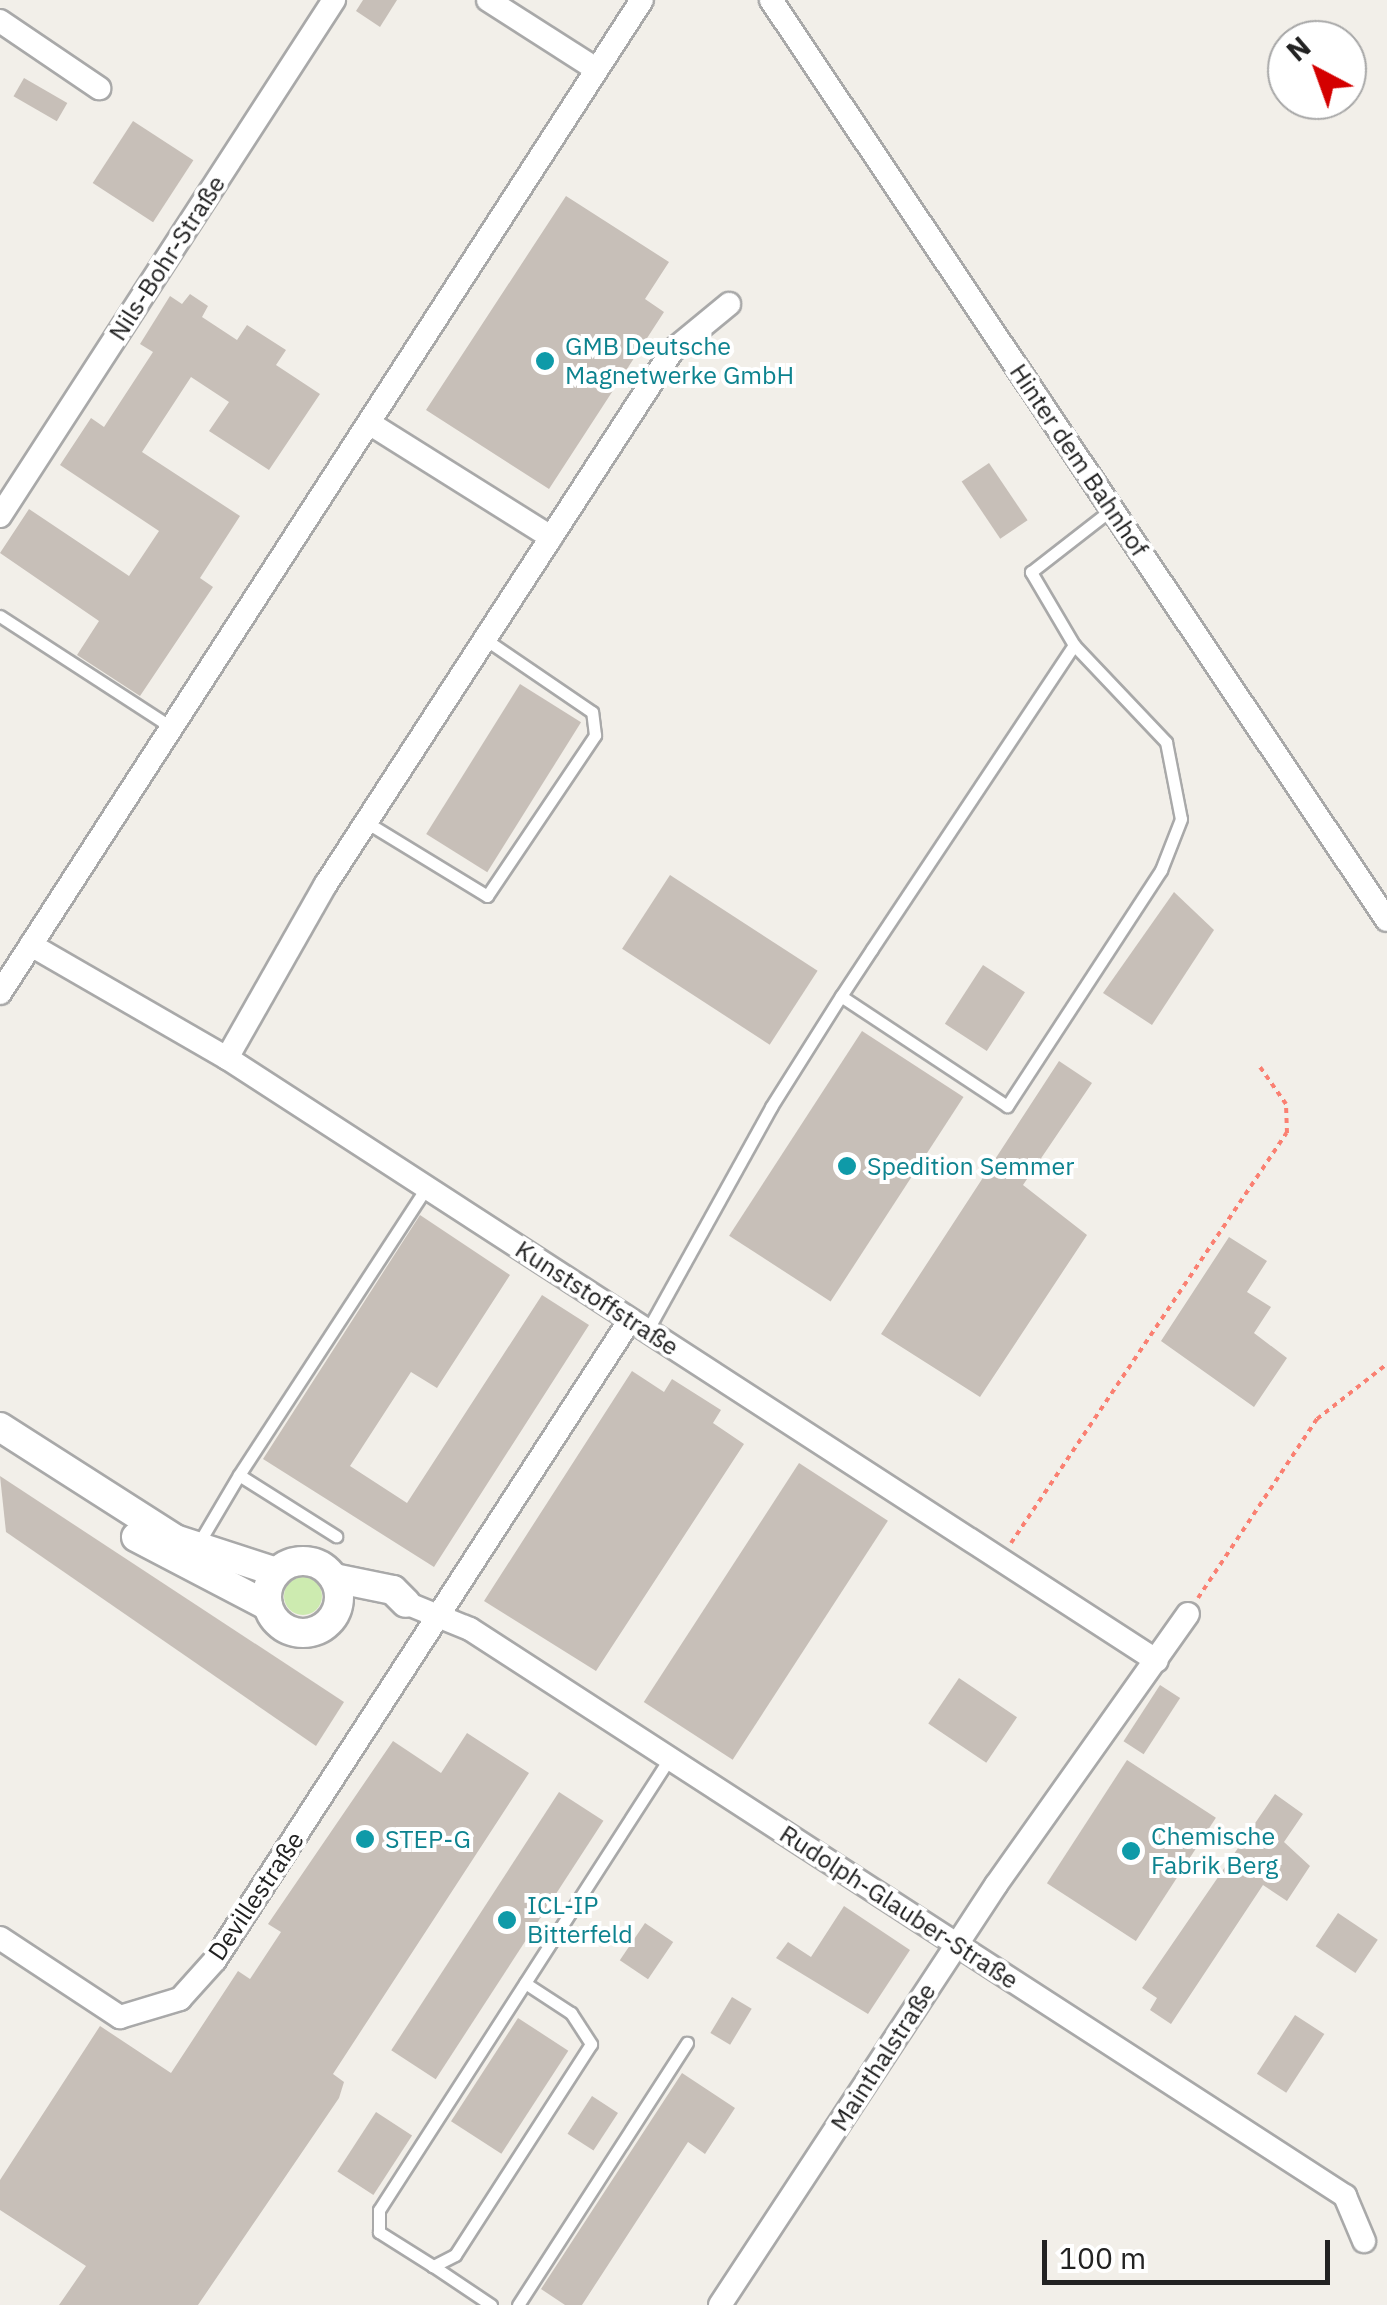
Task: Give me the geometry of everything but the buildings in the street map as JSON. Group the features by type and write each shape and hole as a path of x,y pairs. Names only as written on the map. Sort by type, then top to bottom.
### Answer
{"street":[{"name":"Nils-Bohr-Straße","path":"0,516 334,0"},
{"path":"488,0 596,69"},
{"path":"0,993 642,0"},
{"name":"Hinter dem Bahnhof","path":"771,0 1387,920"},
{"path":"0,21 99,88"},
{"path":"226,1058 366,822 672,351 729,304"},
{"path":"369,423 551,537"},
{"name":"Kunststoffstraße","path":"31,945 226,1058 1157,1661"},
{"path":"440,1615 638,1325"},
{"name":"Rudolph-Glauber-Straße","path":"0,1427 195,1550 276,1572 307,1560 334,1578 393,1590 406,1603 440,1615 670,1759 1345,2196 1364,2241"},
{"name":"Rudolph-Glauber-Straße","path":"0,1450 178,1564 268,1606 300,1633 336,1611 406,1603"},
{"path":"268,1606 276,1572"},
{"path":"334,1578 336,1611"},
{"name":"Mainthalstraße","path":"720,2305 957,1945 1188,1614"},
{"name":"Devillestraße","path":"0,1938 120,2017 180,1999 215,1960 440,1615"}],"lane":[{"path":"841,996 1007,1106 1161,870 1182,818 1166,742 1074,645 1031,572 1112,509"},
{"path":"0,616 171,728"},
{"path":"366,822 487,896 596,734 592,712 485,639"},
{"path":"638,1325 841,996 1074,645"},
{"path":"195,1550 239,1475 426,1188"},
{"path":"239,1475 336,1536"},
{"path":"491,2305 378,2232 379,2210 670,1759"},
{"path":"433,2266 455,2255 592,2044 571,2013 526,1982"},
{"path":"518,2305 687,2043"}],"path":[{"path":"1000,1560 1287,1133 1286,1104 1260,1068"},
{"path":"1188,1614 1316,1418 1387,1364"}],"green space":[{"path":"303,1577 317,1582 322,1596 317,1610 303,1615 289,1610 284,1596 289,1582"}],"place":[{"name":"GMB Deutsche Magnetwerke GmbH","path":"545,361"},
{"name":"Spedition Semmer","path":"847,1166"},
{"name":"STEP-G","path":"365,1839"},
{"name":"Chemische Fabrik Berg","path":"1131,1851"},
{"name":"ICL-IP Bitterfeld","path":"507,1920"}]}
